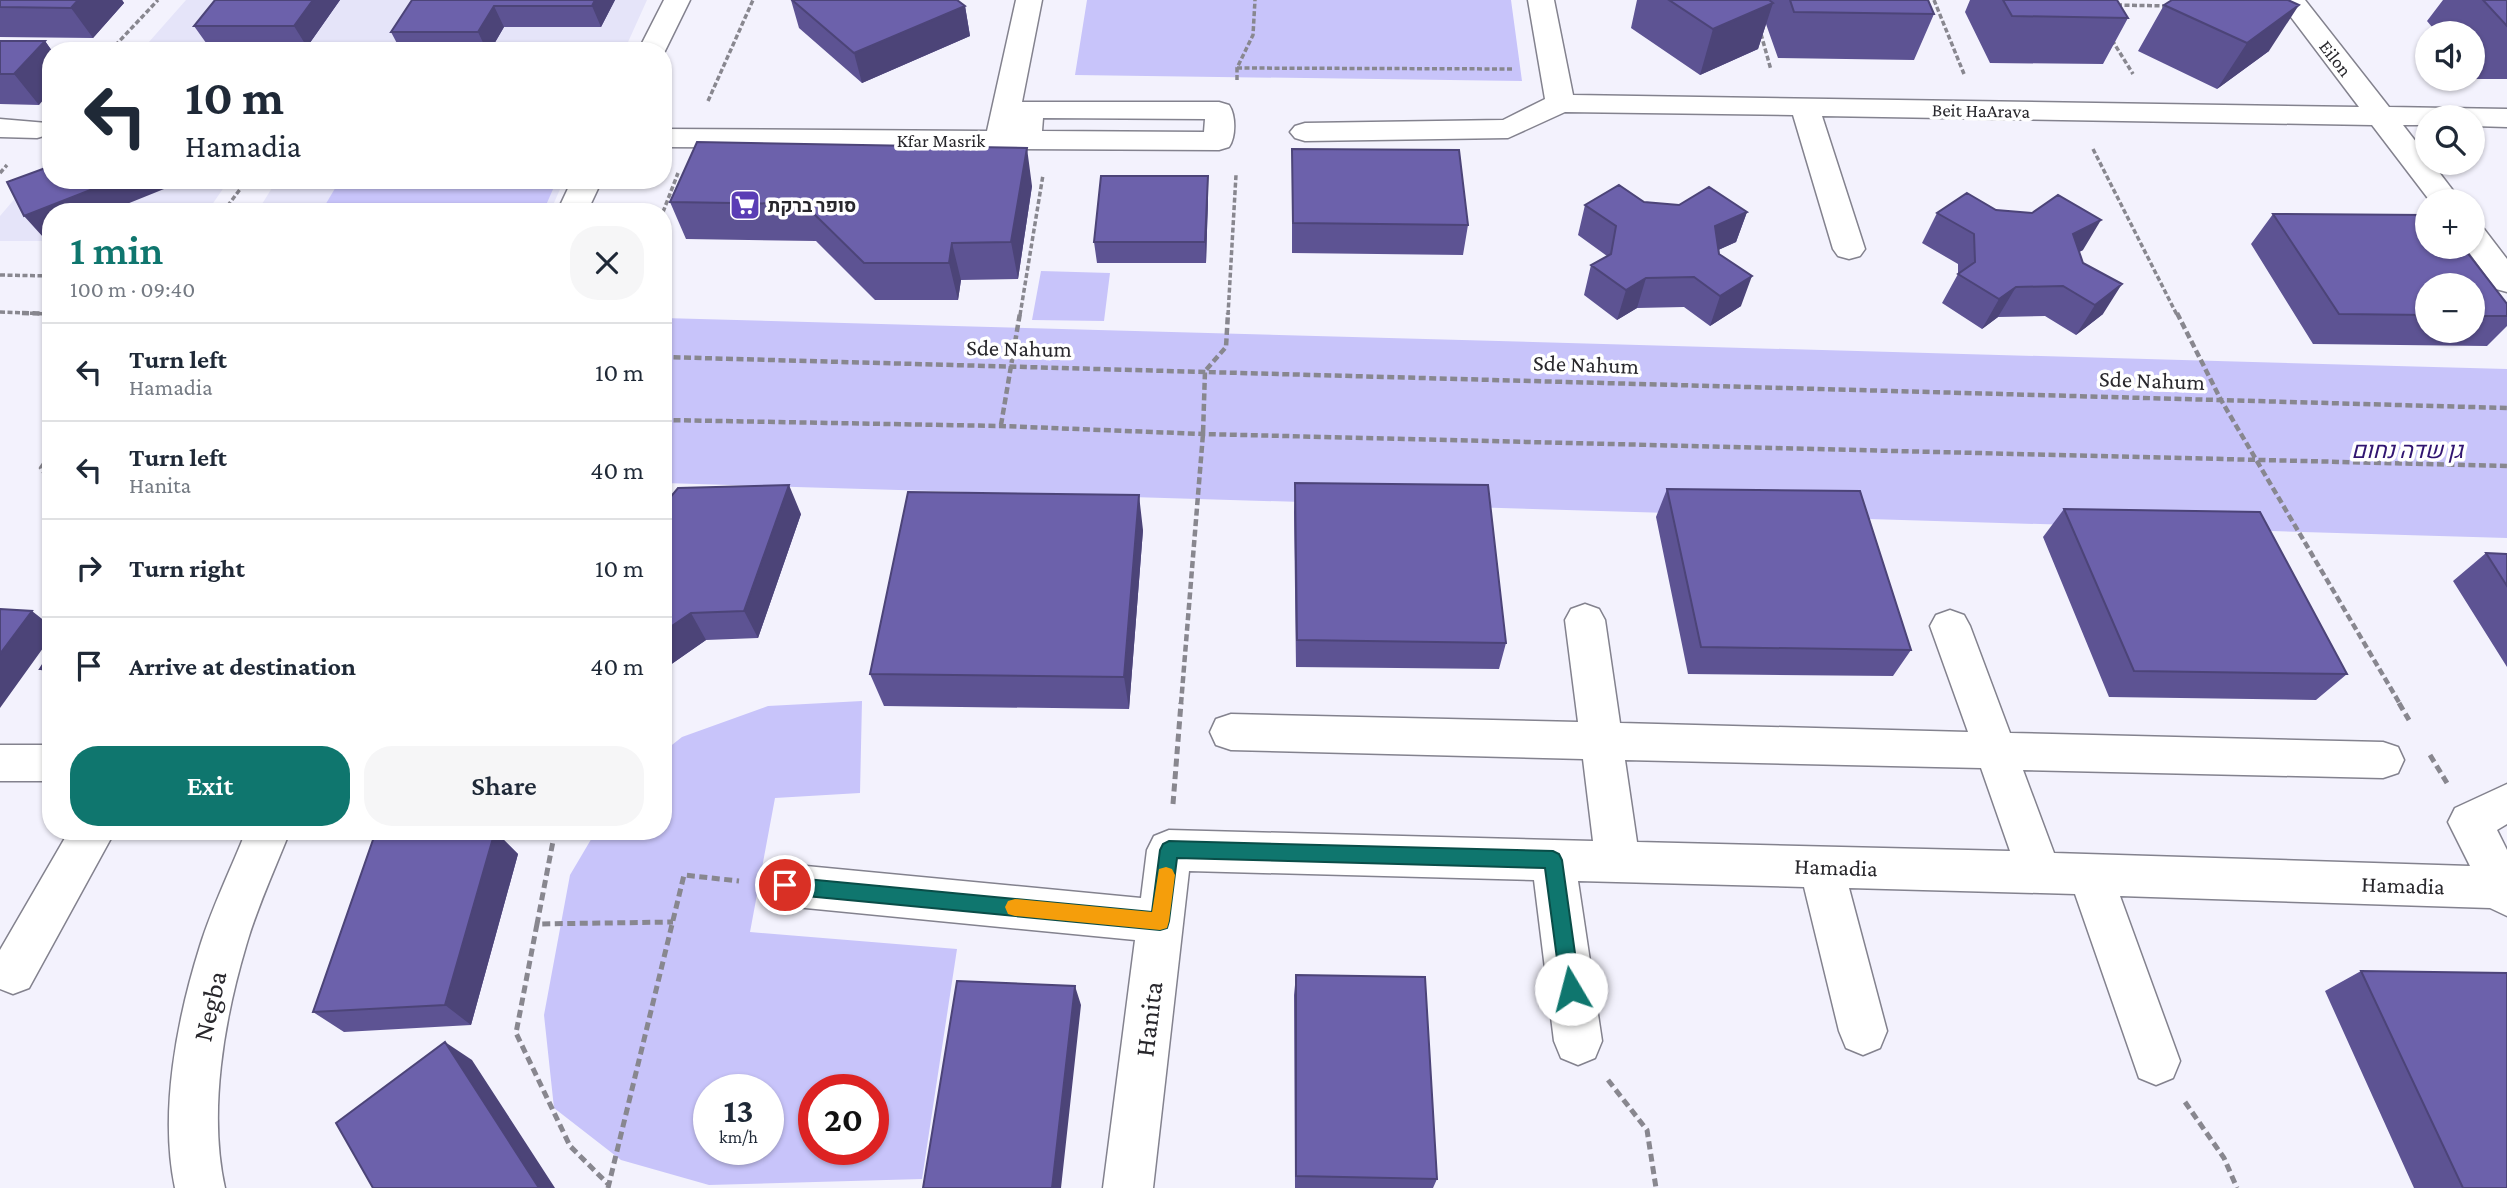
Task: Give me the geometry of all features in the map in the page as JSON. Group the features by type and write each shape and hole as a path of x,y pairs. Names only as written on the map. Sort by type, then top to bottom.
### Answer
{"street":[{"path":"656,42 677,0"},
{"path":"1025,140 1029,0"},
{"path":"1305,132 1508,129 1560,103 1541,0"},
{"name":"Eilon","path":"2291,0 2437,189"},
{"name":"Beit HaArava","path":"1560,103 2507,118"},
{"path":"1793,107 1849,249"},
{"path":"0,128 37,129"},
{"name":"Kfar Masrik","path":"672,138 1219,141"},
{"path":"2485,252 2507,281"},
{"path":"1585,620 1619,862"},
{"path":"1950,626 2040,873"},
{"path":"1231,732 2383,760"},
{"path":"0,763 42,763"},
{"path":"2505,892 2470,822 2507,803"},
{"path":"13,971 88,840"},
{"name":"Negba","path":"200,1188 193,1156 198,1050 223,946 264,840"},
{"name":"Hamadia","path":"1169,850 2091,874 2505,892"},
{"name":"Hanita","path":"1128,1188 1169,850"},
{"path":"1553,860 1578,1041"},
{"path":"1821,867 1863,1031"},
{"path":"2091,874 2156,1061"},
{"path":"785,885 1160,921"}],"path":[{"path":"118,42 158,0"},
{"path":"1237,80 1237,68 1252,35 1255,0"},
{"path":"1934,0 1978,110"},
{"path":"2117,5 2173,6"},
{"path":"1758,27 1793,107"},
{"path":"2110,36 2157,113"},
{"path":"1237,68 1553,69"},
{"path":"2073,111 2221,400 2414,729"},
{"path":"1001,426 1011,366 1025,140"},
{"path":"1169,850 1203,434 1205,371 1226,347 1236,168"},
{"path":"1,276 42,276"},
{"path":"0,312 42,314"},
{"name":"Sde Nahum","path":"672,357 2507,408"},
{"path":"672,420 1001,426 1203,434 2507,466"},
{"path":"2428,752 2470,822"},
{"path":"553,840 516,1033 570,1146 608,1186"},
{"path":"608,1186 684,875 785,885"},
{"path":"537,924 673,922"},
{"path":"1578,1041 1647,1130 1656,1188"},
{"path":"2156,1061 2224,1158 2237,1188"}],"shaded area":[{"path":"186,0 647,0 628,42 149,42"},
{"path":"42,167 42,189 223,189 213,203 42,203 42,241 0,241 0,216"},
{"path":"271,189 560,189 554,203 263,203"}],"green space":[{"path":"1087,0 1511,0 1522,81 1075,75"},
{"path":"335,189 553,189 547,203 326,203"},
{"path":"1041,271 1110,273 1104,321 1032,320"},
{"name":"גן שדה נחום","path":"672,318 2507,369 2507,538 672,483"},
{"path":"862,701 860,793 775,798 750,932 957,949 922,1179 709,1185 621,1160 554,1108 544,1015 570,875 591,840 672,840 672,745 682,737 768,706"}],"building":[{"path":"0,0 78,0 71,8 0,7"},
{"path":"215,0 313,0 294,26 194,26"},
{"path":"412,0 595,0 592,6 494,6 478,32 391,32"},
{"path":"792,0 957,0 965,6 854,53"},
{"path":"1669,0 1769,0 1773,3 1713,29"},
{"path":"1790,0 1928,0 1934,14 1794,12"},
{"path":"2003,0 2117,0 2128,18 2012,16"},
{"path":"2172,0 2288,0 2299,5 2247,43 2164,5"},
{"path":"2483,0 2507,0 2507,26"},
{"path":"0,41 45,41 14,74 0,74"},
{"path":"697,142 1027,148 1011,242 952,243 949,263 864,263 804,204 670,202"},
{"path":"1292,149 1459,150 1468,225 1293,223"},
{"path":"42,169 42,189 93,189 57,203 42,203 42,209 24,216 7,182"},
{"path":"1101,176 1208,176 1205,242 1094,242"},
{"path":"1619,185 1644,202 1679,205 1709,187 1747,212 1715,226 1719,254 1752,276 1720,296 1694,277 1646,278 1626,290 1591,265 1611,254 1616,226 1585,205"},
{"path":"1967,193 1996,210 2032,213 2058,195 2101,220 2073,234 2083,263 2122,284 2095,305 2063,286 2016,287 1999,299 1958,274 1975,262 1974,234 1937,213"},
{"path":"2273,214 2415,215 2415,259 2472,259 2483,273 2415,273 2415,315 2339,314"},
{"path":"2485,276 2507,304 2507,316 2485,316"},
{"path":"1295,483 1488,485 1506,643 1297,640"},
{"path":"789,485 744,611 691,613 672,626 672,495 678,488"},
{"path":"1667,489 1860,491 1911,650 1701,647"},
{"path":"908,492 1139,495 1124,677 870,674"},
{"path":"2064,509 2260,512 2347,674 2134,671"},
{"path":"2486,553 2507,554 2507,586"},
{"path":"0,609 32,611 0,654"},
{"path":"373,840 492,840 445,1005 313,1012"},
{"path":"2361,971 2507,973 2507,1188 2463,1188"},
{"path":"1296,975 1425,977 1437,1179 1296,1176"},
{"path":"957,981 1075,986 1052,1188 923,1188"},
{"path":"445,1042 539,1188 373,1188 336,1123"}],"slow traffic":[{"path":"1015,907 1160,921 1166,875"}],"place":[{"name":"סופר ברקת","path":"745,205"}],"route":[{"path":"785,885 1160,921 1169,850 1553,860 1571,989"}]}
